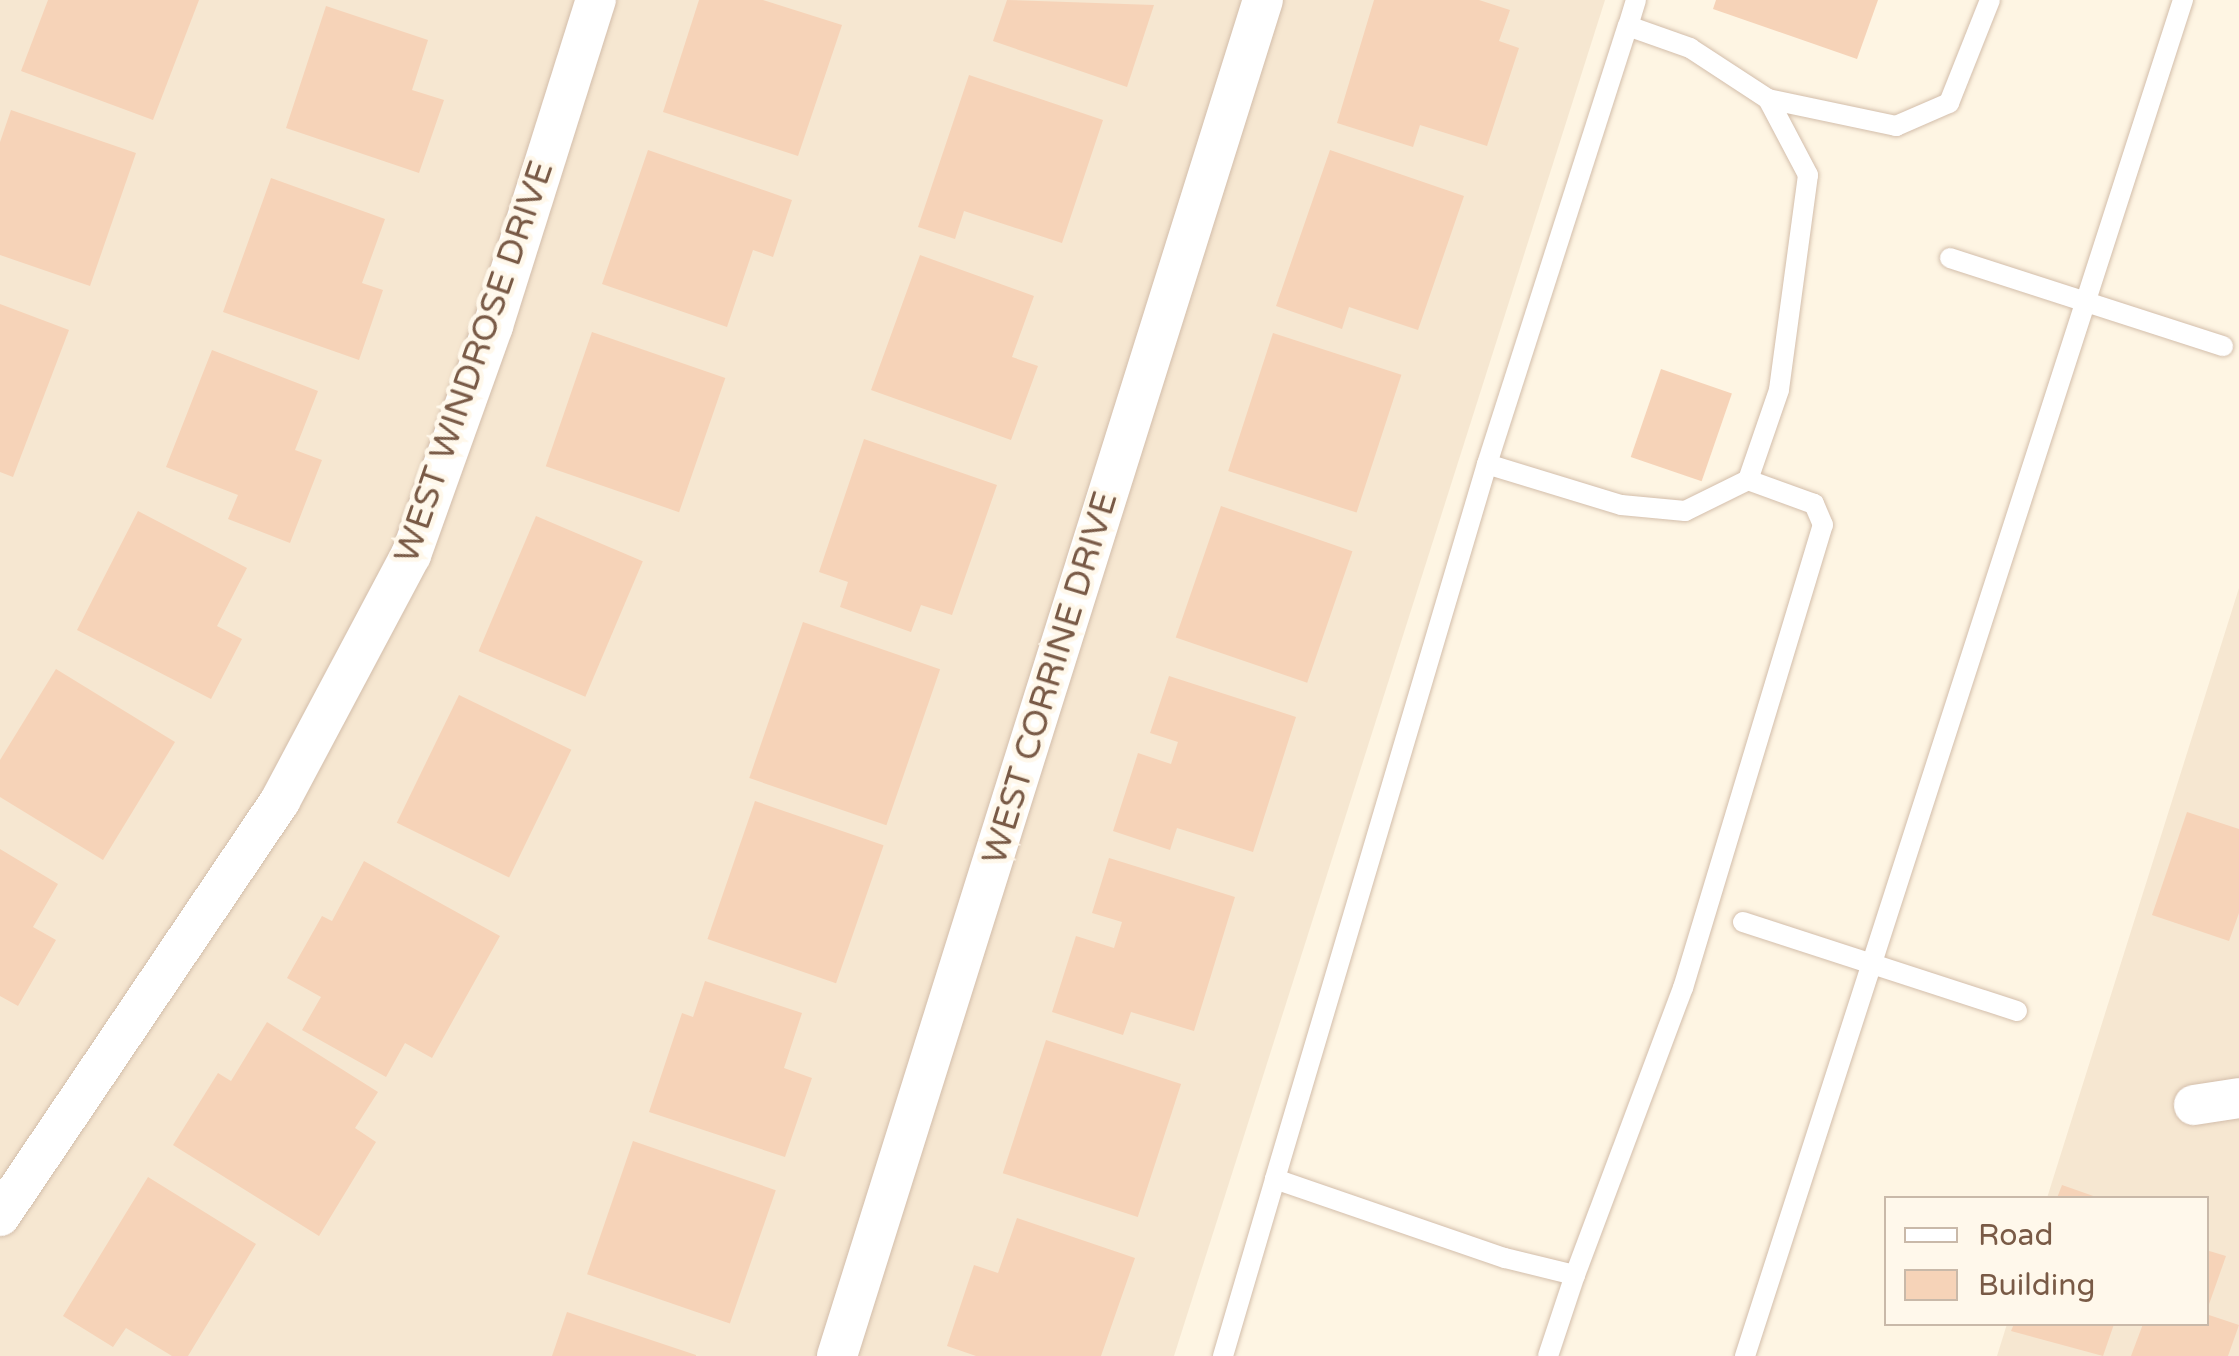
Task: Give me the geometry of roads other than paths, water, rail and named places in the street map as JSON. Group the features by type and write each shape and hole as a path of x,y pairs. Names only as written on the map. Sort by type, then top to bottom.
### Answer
{"street":[{"name":"WEST WINDROSE DRIVE","path":"0,1216 280,801 411,554 493,326 596,0"},
{"name":"WEST CORRINE DRIVE","path":"837,1356 1263,0"},
{"path":"2194,1105 2239,1098"}],"lane":[{"path":"1223,1356 1488,464 1636,0"},
{"path":"1628,26 1690,48 1768,99 1896,126 1949,103 1990,0"},
{"path":"1746,1356 2183,0"},
{"path":"1488,464 1621,505 1685,511 1748,480 1780,390 1808,209 1808,175 1768,99"},
{"path":"1950,258 2223,346"},
{"path":"1548,1356 1683,988 1823,525 1814,504 1748,480"},
{"path":"1743,922 2017,1010"},
{"path":"1275,1179 1505,1258 1575,1274"}]}
